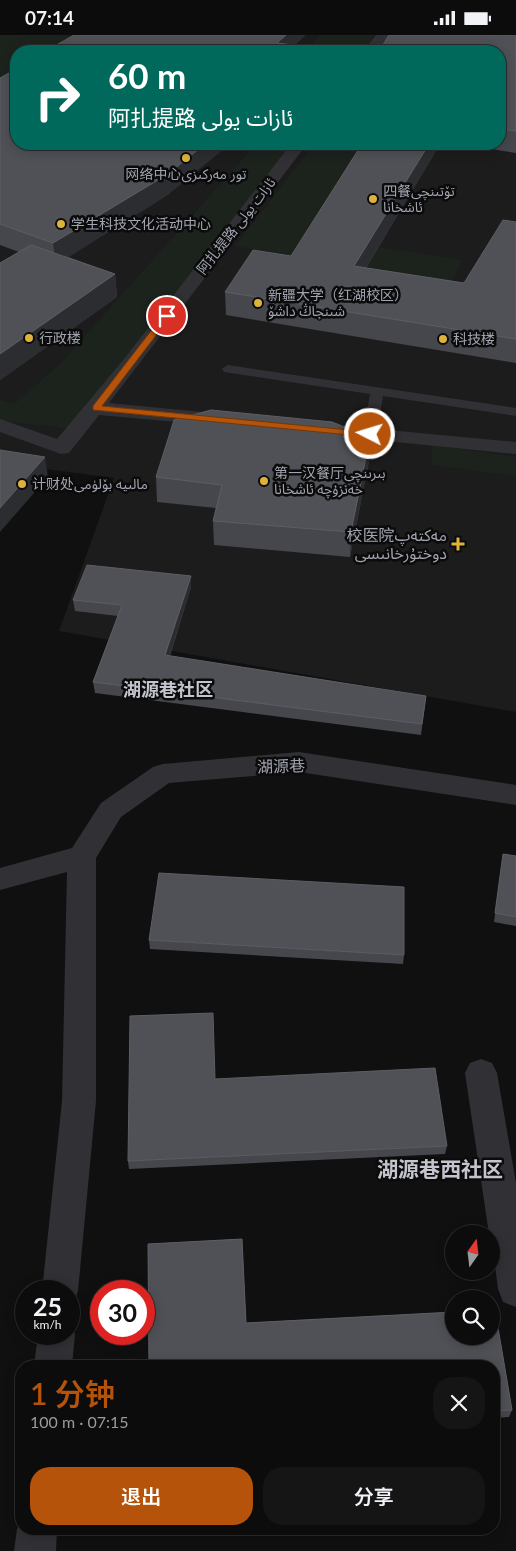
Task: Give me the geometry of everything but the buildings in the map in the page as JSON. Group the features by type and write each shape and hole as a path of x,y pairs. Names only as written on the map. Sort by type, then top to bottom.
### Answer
{"street":[{"path":"375,45 383,35"},
{"name":"阿扎提路 ئازات يولى","path":"0,425 61,448 96,408 294,150"},
{"path":"96,408 243,422"},
{"path":"302,427 516,448"},
{"name":"湖源巷","path":"82,857 111,810 163,774 299,762 516,795"},
{"path":"0,879 82,857 79,1101 61,1280"},
{"path":"481,1073 516,1289"},
{"path":"54,1360 55,1345"},
{"path":"35,1551 36,1535"}],"lane":[{"path":"228,369 516,412"},
{"path":"370,434 378,391"}],"shaded area":[{"name":"新疆大学（红湖校区） شىنجاڭ داشۆ","path":"0,35 516,35 516,712 59,631 114,478 0,463"},
{"path":"0,35 73,36 57,45 10,45 10,72 0,78"},
{"path":"319,35 375,35 368,45 312,45"},
{"path":"251,150 295,150 69,428 0,421 0,400 14,404 61,363"},
{"path":"309,150 362,150 306,236 462,260 452,282 235,246"},
{"path":"432,445 516,457 516,476 432,465"}],"place":[{"name":"网络中心تور مەركىزى","path":"186,158"},
{"name":"四餐تۆتىنچى ئاشخانا","path":"373,199"},
{"name":"学生科技文化活动中心","path":"61,224"},
{"name":"新疆大学（红湖校区） شىنجاڭ داشۆ","path":"258,303"},
{"name":"行政楼","path":"29,338"},
{"name":"科技楼","path":"443,339"},
{"name":"第一汉餐厅بىرىنچى خەنزۇچە ئاشخانا","path":"264,481"},
{"name":"计财处مالىيە بۆلۈمى","path":"22,484"},
{"name":"校医院مەكتەپ دوختۇرخانىسى","path":"458,544"}],"district":[{"name":"湖源巷社区","path":"168,690"},
{"name":"湖源巷西社区","path":"440,1170"}],"route":[{"path":"167,316 96,408 370,434"}]}
